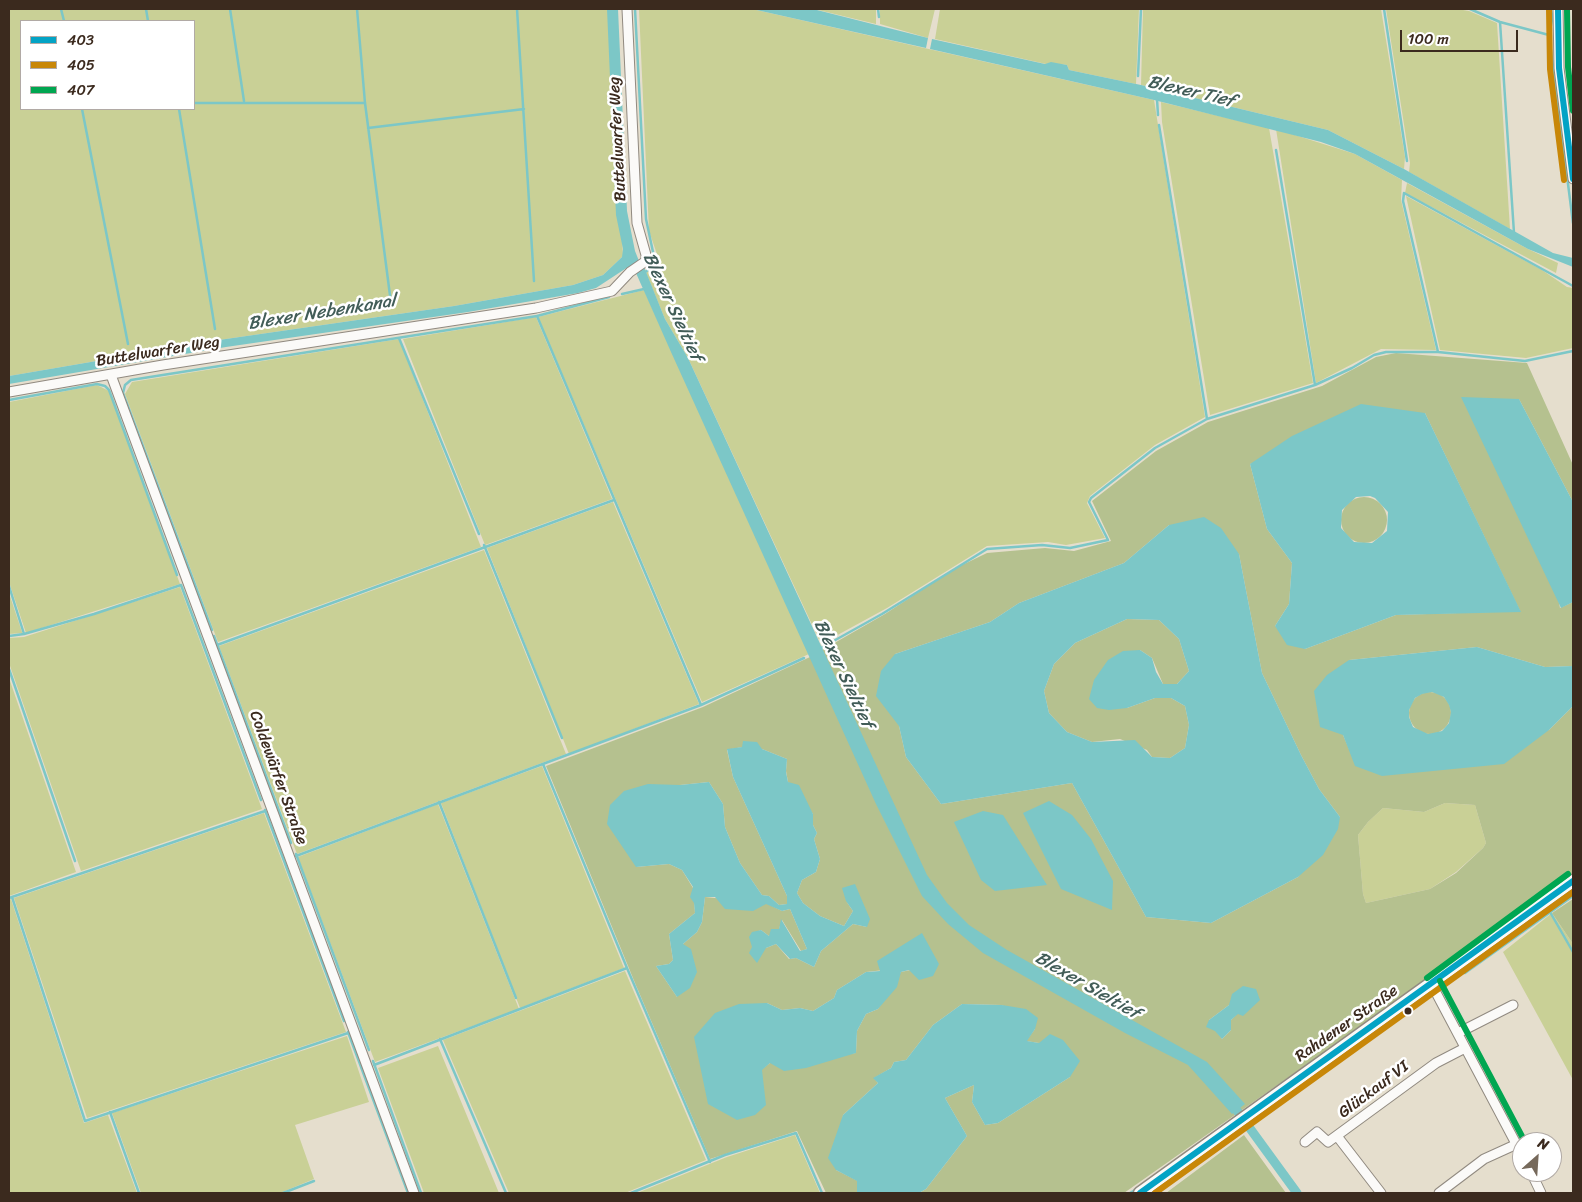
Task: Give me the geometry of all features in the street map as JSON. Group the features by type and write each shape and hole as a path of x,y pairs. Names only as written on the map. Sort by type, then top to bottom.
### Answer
{"main road":[{"name":"Rahdener Straße","path":"1140,1193 1432,985 1573,881"}],"street":[{"name":"Buttelwarfer Weg","path":"9,392 536,308 612,291 630,272 646,261 637,222 627,9"},
{"path":"1558,9 1559,68 1573,180"},
{"name":"Coldewärfer Straße","path":"111,375 414,1193"},
{"path":"1432,985 1512,1135"},
{"path":"1458,1033 1513,1005"},
{"name":"Glückauf VI","path":"1305,1142 1317,1132 1328,1142 1436,1063 1465,1048"},
{"path":"1337,1136 1381,1193"},
{"path":"1439,1193 1484,1160 1512,1146"}],"green space":[{"path":"9,9 610,9 623,256 603,275 573,285 454,306 219,340 9,376"},
{"path":"639,9 752,9 1154,100 1205,417 1155,445 1090,496 1087,503 1105,538 1066,545 1048,542 987,546 887,608 821,644 688,358 665,319 646,273 660,263 649,231"},
{"path":"814,9 876,9 876,24"},
{"path":"880,9 935,9 928,38 880,24"},
{"path":"940,9 1139,9 1136,84 1069,70 1067,65 1046,64 935,39"},
{"path":"1143,9 1381,9 1405,157 1404,169 1328,130 1141,85"},
{"path":"1386,9 1457,9 1469,11 1497,23 1510,229 1409,172 1410,163"},
{"path":"1161,102 1269,128 1313,383 1210,415 1162,122"},
{"path":"1276,129 1355,154 1402,180 1401,200 1436,350 1381,349 1316,383"},
{"path":"1407,183 1528,249 1558,263 1556,273 1405,193"},
{"path":"1406,196 1542,270 1567,287 1573,288 1573,348 1526,358 1440,350"},
{"path":"644,290 809,654 702,702 538,317"},
{"path":"536,317 612,499 485,545 403,339"},
{"path":"399,339 481,547 218,642 125,394 132,382"},
{"path":"1396,353 1527,363 1573,465 1573,502 1519,399 1560,608 1573,602 1573,666 1545,667 1477,647 1349,660 1343,735 1349,749 1549,730 1573,706 1573,877 1124,1193 919,1193 926,1189 967,1136 945,1098 974,1085 972,1102 985,1125 998,1123 1070,1077 1039,1043 1026,1041 1035,1029 1002,1005 962,1004 933,1025 906,1060 894,1062 891,1068 874,1078 878,1083 843,1115 836,1170 858,1181 857,1193 826,1193 797,1131 710,1159 546,766 703,707 810,657 885,614 954,569 987,553 1045,548 1074,551 1111,541 1092,501 1156,451 1208,422 1322,386 1376,357","holes":["1425,413 1520,611 1396,615 1305,649 1275,626 1289,604 1292,563 1267,529 1250,464","1169,525 1239,554 1262,673 1319,789 1340,817 1298,877 1211,923 1146,917 1072,783 941,804 906,757 899,726 895,654 990,622 1019,603 1124,563","742,747 762,749 787,759 786,771 788,782 813,814 813,825 817,833 814,839 820,859 816,872 802,880 797,893 803,903 820,916 844,926 853,911 846,901 867,927 853,924 821,951 814,967 796,958 789,959 776,944 766,948 756,932 761,930 769,936 779,929 782,920 801,951 807,949 790,909 782,911 766,903 705,897 702,922 697,932 683,944 677,997 656,966 669,964 673,960 669,934 695,913 693,888 682,870 669,864 636,867 680,785 709,782 723,804 725,827 740,863 762,895 769,896 779,905 787,904 787,896 733,777 727,750","1445,803 1475,805 1486,843 1456,873 1430,889 1366,903 1363,894 1358,835 1383,808 1424,812","939,964 901,972 878,1009 866,1014 857,1031 856,1053 770,1063 762,1069 767,1003 782,1010 800,1008 813,1011 834,998 837,990 866,972","1229,1005 1238,1013 1231,1020 1231,1030 1222,1039 1209,1020"]},
{"path":"97,385 109,391 180,584 26,633 9,582 9,402"},
{"path":"1359,497 1369,497 1381,503 1386,511 1386,529 1381,537 1373,542 1359,543 1351,540 1344,533 1341,525 1341,515 1344,507 1351,500"},
{"path":"613,502 699,704 569,754 487,548"},
{"path":"484,550 566,754 297,854 219,646"},
{"path":"180,587 262,809 81,871 9,663 9,638 24,637"},
{"path":"9,593 22,632 22,633 9,634"},
{"path":"1127,619 1159,620 1179,639 1189,671 1177,684 1163,684 1152,658 1140,650 1127,708 1155,698 1171,698 1185,706 1189,725 1185,748 1170,758 1152,757 1147,750 1120,739 1092,742 1067,732 1049,713 1044,691 1054,664 1075,643"},
{"path":"9,678 76,872 9,896"},
{"path":"1430,692 1445,698 1451,713 1445,728 1430,734 1415,728 1409,713 1415,698"},
{"path":"542,766 624,968 520,1008 441,803"},
{"path":"1445,803 1475,805 1486,843 1483,848 1456,872 1430,889 1366,903 1363,894 1358,835 1368,822 1383,808 1424,812"},
{"path":"438,804 519,1009 375,1062 298,857"},
{"path":"264,813 346,1032 87,1118 14,898"},
{"path":"11,899 84,1123 108,1115 137,1193 9,1193 9,900"},
{"path":"1573,899 1573,944 1552,913"},
{"path":"1552,913 1573,944 1573,1080 1503,952"},
{"path":"625,971 706,1160 625,1193 509,1193 443,1040"},
{"path":"347,1036 369,1102 295,1125 314,1179 280,1193 141,1193 112,1113"},
{"path":"438,1046 499,1193 424,1193 378,1068"},
{"path":"795,1135 820,1193 637,1193 727,1157"},
{"path":"1244,1135 1286,1193 1166,1193"}],"water":[{"path":"607,9 618,9 627,211 635,251 639,261 632,267 628,267 596,288 578,293 468,312 226,347 9,384 9,376 219,340 454,306 573,285 603,275 622,257 623,249 616,215"},
{"path":"752,9 813,9 928,38 926,48"},
{"path":"932,39 1045,64 1051,62 1067,65 1069,70 1141,85 1328,130 1404,169 1553,253 1573,258 1573,267 1528,249 1355,154 1321,142 1154,100 930,49"},
{"path":"644,267 665,319 688,358 927,875 947,903 969,925 1007,950 1207,1062 1245,1104 1232,1114 1188,1065 1125,1033 983,953 948,924 922,896 876,804 636,273"},
{"path":"1461,397 1519,399 1573,502 1573,602 1561,608"},
{"path":"1361,404 1425,413 1521,612 1396,615 1305,649 1287,645 1275,626 1289,604 1292,563 1267,529 1250,464 1292,436","holes":["1370,496 1375,498 1388,512 1387,531 1372,543 1354,542 1341,528 1342,510 1356,497"]},
{"path":"1204,517 1221,528 1239,554 1262,673 1319,789 1340,817 1338,829 1323,855 1298,877 1211,923 1146,917 1072,783 941,804 906,757 899,726 876,696 881,671 895,654 990,622 1019,603 1124,563 1169,525","holes":["1127,619 1159,620 1179,639 1189,671 1177,684 1163,684 1156,672 1152,658 1140,650 1123,651 1108,660 1094,680 1089,699 1097,708 1109,710 1127,708 1155,698 1171,698 1185,706 1189,725 1185,748 1170,758 1152,757 1135,740 1092,742 1067,732 1049,713 1044,691 1054,664 1075,643"]},
{"path":"1477,647 1545,667 1573,666 1573,706 1549,730 1504,764 1382,776 1355,766 1343,735 1320,727 1314,691 1327,675 1349,660","holes":["1432,692 1444,697 1451,712 1449,723 1442,731 1428,734 1413,727 1409,717 1409,710 1415,698"]},
{"path":"743,741 757,742 762,749 787,759 786,772 788,782 799,785 813,814 813,825 817,833 814,839 820,859 816,872 802,880 797,893 803,903 820,916 844,926 853,911 846,901 842,888 855,884 870,919 867,927 853,924 821,951 814,967 796,958 790,959 776,944 766,948 757,963 749,953 752,947 749,937 752,932 761,930 769,936 771,929 779,929 781,919 800,951 807,949 790,909 782,911 766,904 753,911 725,909 715,897 705,897 702,922 697,932 683,944 691,949 697,972 690,988 677,997 656,966 669,964 673,960 669,934 695,913 694,903 690,897 693,887 682,870 669,864 636,867 607,824 610,805 624,791 648,784 680,785 709,782 723,804 725,827 740,863 762,895 769,896 779,905 787,904 787,896 733,777 727,749 742,747"},
{"path":"1049,801 1072,815 1091,839 1113,881 1112,910 1061,889 1023,813"},
{"path":"983,811 1003,815 1047,885 995,891 981,880 954,822"},
{"path":"922,933 939,964 933,976 919,980 909,970 901,972 897,987 878,1009 866,1014 857,1031 856,1053 806,1068 784,1071 770,1063 762,1070 766,1105 755,1115 737,1120 708,1104 694,1037 715,1013 739,1004 767,1003 782,1010 800,1008 813,1011 834,998 837,990 866,972 880,971 877,961"},
{"path":"1243,986 1256,989 1260,1000 1243,1016 1238,1014 1231,1020 1231,1030 1222,1039 1215,1031 1206,1027 1209,1020 1229,1005 1232,994"},
{"path":"962,1004 1002,1005 1026,1009 1038,1018 1035,1029 1027,1041 1039,1043 1050,1034 1063,1040 1080,1061 1070,1077 998,1123 985,1125 972,1102 974,1085 945,1098 967,1136 926,1189 919,1193 857,1193 857,1181 836,1170 828,1158 843,1115 878,1083 873,1078 891,1068 894,1062 906,1060 933,1025"}],"waterway":[{"path":"61,9 64,20"},
{"path":"146,9 148,20"},
{"path":"230,9 244,101"},
{"name":"Blexer Nebenkanal","path":"357,9 365,103 391,303"},
{"path":"517,9 534,281"},
{"path":"635,9 646,219 653,252"},
{"path":"878,9 879,17"},
{"path":"1138,76 1141,9"},
{"path":"1384,9 1407,161"},
{"path":"1470,9 1500,22 1549,35"},
{"path":"1554,10 1549,35 1573,223"},
{"path":"1500,22 1514,233"},
{"name":"Blexer Tief","path":"1157,99 1158,115"},
{"path":"195,103 365,103"},
{"path":"368,128 524,109"},
{"path":"82,110 128,344"},
{"path":"179,110 215,329"},
{"path":"1159,125 1207,419"},
{"path":"1276,150 1315,385"},
{"path":"1438,352 1403,201 1404,193 1573,286"},
{"path":"644,273 657,263"},
{"path":"622,294 644,289"},
{"path":"212,630 123,393 125,385 131,380 537,316 609,297"},
{"path":"537,316 701,705"},
{"path":"399,338 479,534"},
{"path":"821,648 882,614 987,549 1042,545 1070,548 1108,540 1089,502 1091,498 1155,448 1207,419 1315,385 1352,368 1374,355 1386,352 1438,352 1525,361 1573,351"},
{"path":"9,400 97,384 105,386 109,390 177,575"},
{"path":"217,645 614,500"},
{"path":"484,545 562,738"},
{"path":"181,585 261,800"},
{"path":"9,636 24,634 94,614 181,585"},
{"path":"9,586 24,634"},
{"path":"214,636 291,843"},
{"path":"296,856 701,705 804,658"},
{"path":"9,669 75,861"},
{"path":"543,764 710,1162"},
{"path":"439,802 516,998"},
{"path":"265,810 344,1021"},
{"path":"9,898 265,811"},
{"path":"296,854 369,1050"},
{"path":"1465,973 1573,896"},
{"path":"12,897 85,1121 348,1033"},
{"path":"1550,912 1573,952"},
{"path":"374,1065 627,968"},
{"path":"348,1032 408,1193"},
{"path":"440,1039 506,1193"},
{"path":"373,1061 421,1193"},
{"name":"Blexer Sieltief","path":"1230,1101 1297,1193"},
{"path":"110,1112 139,1193"},
{"path":"631,1193 725,1155 796,1133 822,1193"},
{"path":"283,1193 314,1181"},
{"path":"1130,1193 1135,1190"}],"transit line":[{"name":"405","path":"1549,9 1550,69 1564,180"},
{"name":"403","path":"1558,9 1559,68 1573,179"},
{"name":"407","path":"1567,9 1568,67 1573,111"},
{"name":"407","path":"1427,978 1568,874"},
{"name":"403","path":"1140,1193 1573,881"},
{"name":"405","path":"1155,1193 1573,892"},
{"name":"407","path":"1440,981 1520,1132"}]}
